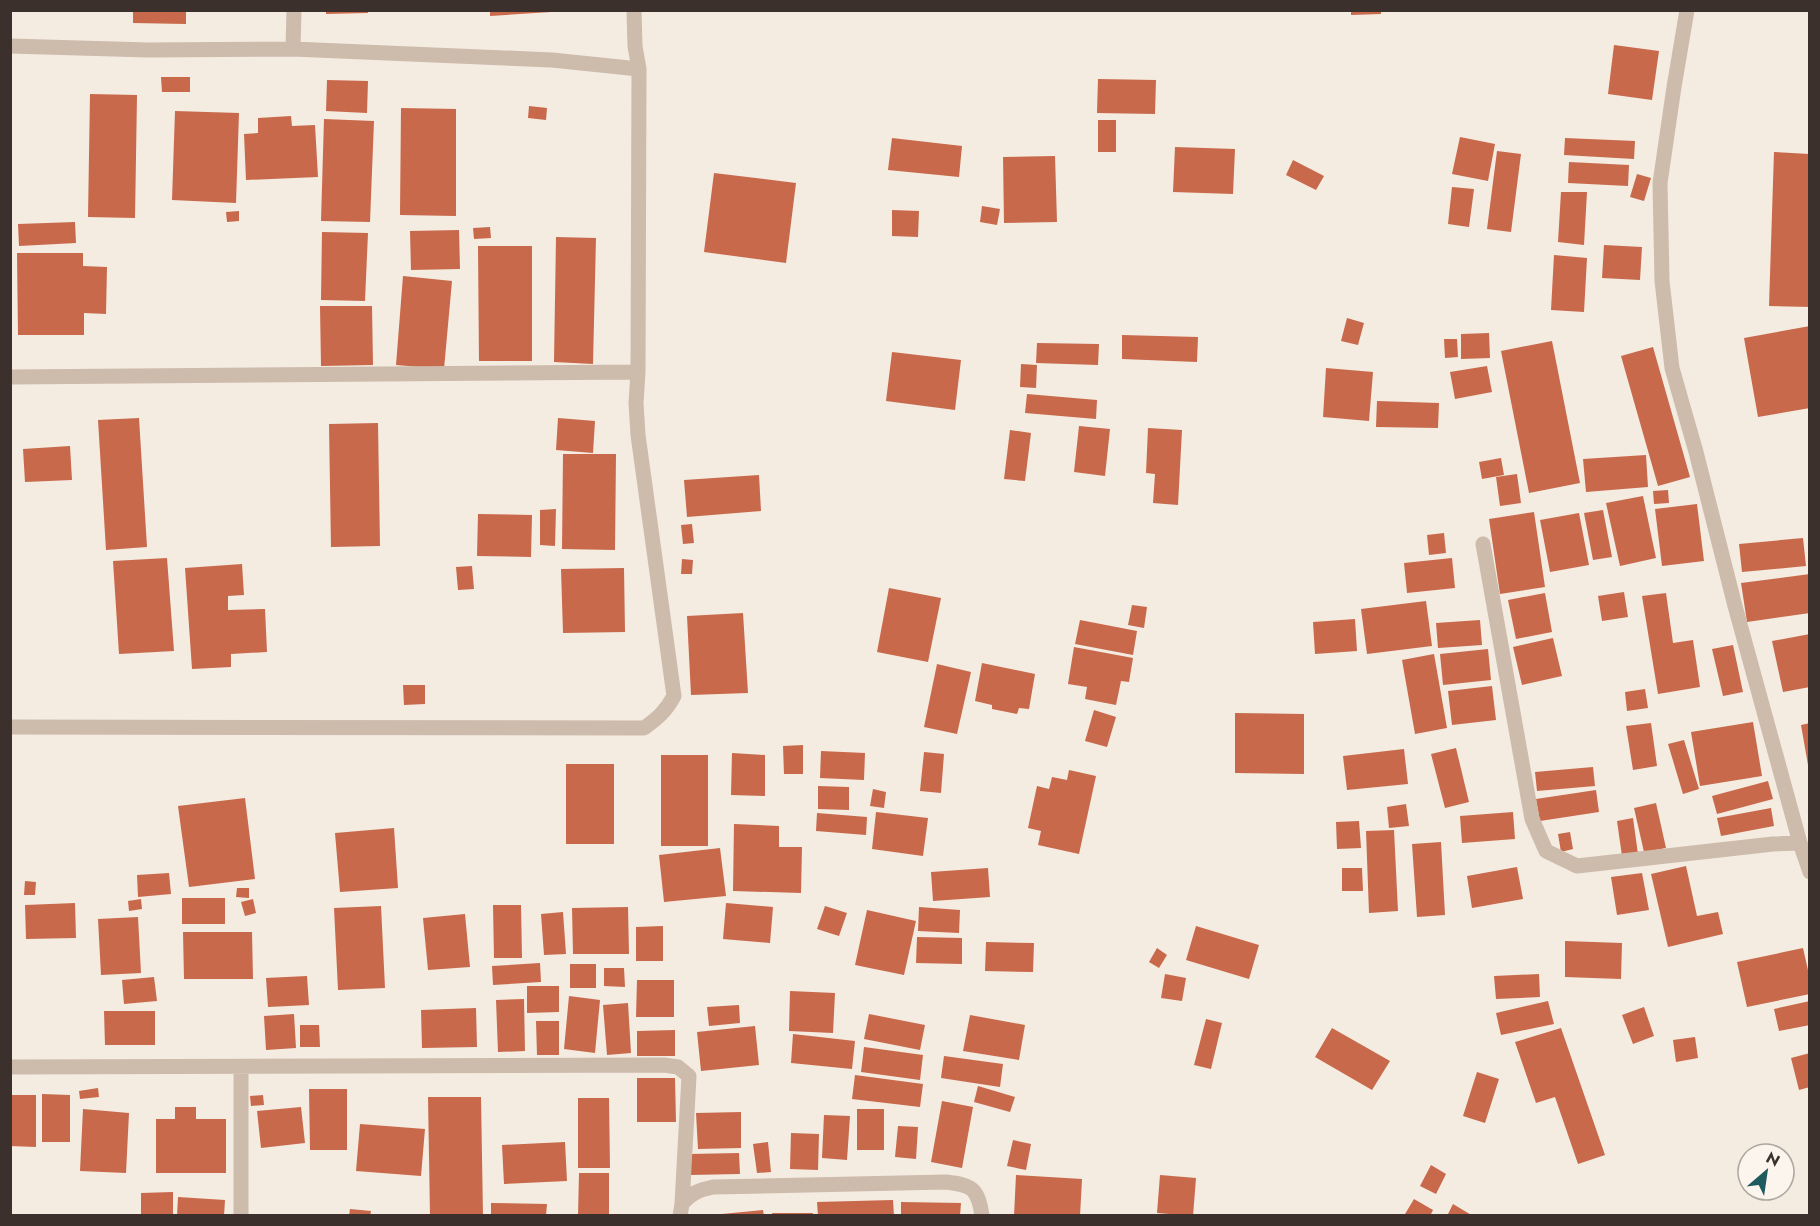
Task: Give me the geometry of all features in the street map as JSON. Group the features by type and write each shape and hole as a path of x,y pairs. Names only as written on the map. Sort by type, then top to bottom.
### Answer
{"street":[{"path":"293,49 294,10"},
{"path":"10,727 644,728 668,707 674,696 638,435 636,403 639,69 635,46 634,10"},
{"path":"1688,10 1660,183 1662,282 1672,368 1809,872"},
{"path":"10,46 148,50 293,49 552,60 639,69"},
{"path":"10,377 638,372"},
{"path":"1483,544 1532,819 1546,851 1577,866 1800,843"},
{"path":"10,1067 652,1065 678,1067 689,1076 681,1210"},
{"path":"240,1067 241,1215"},
{"path":"681,1210 690,1195 713,1187 946,1182 963,1184 975,1191 980,1200 982,1215"}],"building":[{"path":"133,10 186,10 186,24 133,23"},
{"path":"326,10 368,10 368,13 326,14"},
{"path":"490,10 551,10 551,12 490,16"},
{"path":"1351,10 1381,10 1381,14 1351,15"},
{"path":"1614,45 1659,51 1652,100 1608,94"},
{"path":"161,77 190,77 190,92 162,92"},
{"path":"1098,79 1156,80 1155,114 1097,113"},
{"path":"327,80 368,81 367,113 326,111"},
{"path":"90,94 137,95 135,218 88,217"},
{"path":"529,106 547,108 546,120 528,118"},
{"path":"401,108 456,109 456,216 400,215"},
{"path":"175,111 239,113 236,203 172,200"},
{"path":"291,116 292,126 315,125 318,177 246,180 244,134 258,133 258,118"},
{"path":"324,119 374,121 370,222 321,221"},
{"path":"1098,120 1116,120 1116,152 1098,152"},
{"path":"1460,137 1495,144 1488,181 1452,174"},
{"path":"892,138 962,146 959,177 888,170"},
{"path":"1565,138 1635,141 1634,159 1564,155"},
{"path":"1175,147 1235,149 1233,194 1173,192"},
{"path":"1497,151 1521,154 1511,232 1487,229"},
{"path":"1774,152 1810,154 1810,307 1769,306"},
{"path":"1055,156 1057,222 1004,223 1003,157"},
{"path":"1293,160 1324,176 1316,190 1286,175"},
{"path":"1569,162 1629,165 1628,186 1568,183"},
{"path":"714,173 796,183 786,263 704,252"},
{"path":"1637,174 1651,178 1644,201 1630,197"},
{"path":"1452,187 1474,189 1469,227 1448,224"},
{"path":"1561,192 1587,192 1584,245 1558,242"},
{"path":"982,206 1000,209 997,225 980,222"},
{"path":"892,210 919,211 918,237 892,236"},
{"path":"239,211 239,221 227,222 226,212"},
{"path":"75,222 76,243 19,246 18,224"},
{"path":"490,227 491,238 474,239 473,228"},
{"path":"459,230 460,269 411,270 410,231"},
{"path":"322,232 368,233 365,301 321,300"},
{"path":"556,237 596,238 593,364 554,362"},
{"path":"1604,245 1642,247 1640,280 1602,278"},
{"path":"478,246 532,246 532,361 479,361"},
{"path":"17,253 83,253 83,266 107,267 106,314 84,313 84,335 18,335"},
{"path":"1554,255 1587,258 1584,312 1551,310"},
{"path":"403,276 452,281 444,369 396,365"},
{"path":"320,306 372,306 373,365 321,366"},
{"path":"1347,318 1364,323 1358,345 1341,341"},
{"path":"1810,326 1810,408 1758,417 1744,338"},
{"path":"1489,333 1490,358 1461,359 1461,334"},
{"path":"1122,335 1198,337 1197,362 1122,359"},
{"path":"1444,339 1457,339 1458,357 1445,358"},
{"path":"1552,341 1580,483 1529,493 1501,351"},
{"path":"1037,343 1099,344 1098,365 1036,363"},
{"path":"1653,347 1690,477 1658,486 1621,356"},
{"path":"892,352 961,360 955,410 886,401"},
{"path":"1021,364 1037,365 1036,388 1020,387"},
{"path":"1487,366 1492,392 1455,399 1450,372"},
{"path":"1326,368 1373,372 1369,421 1323,417"},
{"path":"1027,394 1097,400 1096,419 1025,413"},
{"path":"1377,401 1439,403 1438,428 1376,427"},
{"path":"139,418 147,547 106,550 98,420"},
{"path":"558,418 595,421 593,453 556,450"},
{"path":"378,423 380,546 331,547 329,424"},
{"path":"1079,426 1110,429 1105,476 1074,472"},
{"path":"1148,428 1182,430 1178,505 1153,503 1155,474 1146,473"},
{"path":"1010,430 1031,433 1025,481 1004,479"},
{"path":"70,446 72,480 25,482 23,449"},
{"path":"563,454 616,454 615,550 562,549"},
{"path":"1646,455 1648,487 1586,492 1583,459"},
{"path":"1501,458 1504,475 1482,479 1479,462"},
{"path":"1517,474 1521,503 1500,506 1496,477"},
{"path":"759,475 761,511 687,517 684,480"},
{"path":"1668,490 1669,503 1654,504 1653,491"},
{"path":"1643,496 1656,558 1620,566 1606,503"},
{"path":"1697,504 1704,561 1662,566 1655,509"},
{"path":"556,509 555,546 540,545 540,510"},
{"path":"1603,510 1612,557 1593,560 1584,513"},
{"path":"1534,512 1545,587 1500,594 1489,519"},
{"path":"1579,513 1589,565 1550,572 1540,520"},
{"path":"478,514 532,515 531,557 477,556"},
{"path":"692,524 694,543 683,544 681,525"},
{"path":"1444,533 1446,553 1429,555 1427,535"},
{"path":"1803,538 1806,566 1742,572 1739,544"},
{"path":"167,558 174,651 119,654 113,561"},
{"path":"1452,558 1455,588 1407,593 1404,563"},
{"path":"682,559 693,560 692,574 681,574"},
{"path":"242,564 244,595 228,596 228,610 265,609 267,652 231,654 231,667 192,669 185,568"},
{"path":"472,566 474,589 458,590 456,567"},
{"path":"624,568 625,632 563,633 561,569"},
{"path":"1810,574 1810,613 1747,622 1741,583"},
{"path":"889,588 941,598 928,662 877,652"},
{"path":"1624,592 1628,617 1602,621 1598,596"},
{"path":"1545,593 1552,632 1516,639 1508,600"},
{"path":"1666,593 1673,643 1693,640 1700,687 1658,694 1642,596"},
{"path":"1426,601 1432,646 1367,654 1361,609"},
{"path":"1132,605 1147,607 1144,628 1128,625"},
{"path":"743,613 748,693 691,695 687,616"},
{"path":"1355,619 1357,651 1315,654 1313,622"},
{"path":"1080,620 1137,631 1133,655 1075,644"},
{"path":"1480,620 1482,645 1438,648 1436,623"},
{"path":"1810,634 1810,687 1783,692 1772,641"},
{"path":"1553,638 1562,676 1522,685 1513,647"},
{"path":"1733,645 1743,692 1723,696 1712,649"},
{"path":"1074,647 1133,658 1129,682 1121,681 1116,705 1085,699 1087,687 1068,684"},
{"path":"1488,649 1491,680 1443,685 1440,654"},
{"path":"1434,654 1447,728 1415,734 1402,660"},
{"path":"982,663 1035,674 1029,709 1019,708 1017,714 992,709 992,705 975,701"},
{"path":"937,664 971,672 957,734 924,727"},
{"path":"403,685 425,685 425,704 404,705"},
{"path":"1492,686 1496,720 1452,725 1448,691"},
{"path":"1645,689 1648,708 1627,711 1625,692"},
{"path":"1094,710 1116,717 1107,747 1085,741"},
{"path":"1235,713 1304,714 1304,774 1235,773"},
{"path":"1753,722 1762,776 1700,786 1691,732"},
{"path":"1651,723 1657,766 1633,770 1626,726"},
{"path":"1810,723 1810,765 1808,765 1801,725"},
{"path":"1684,740 1699,789 1683,794 1668,744"},
{"path":"803,745 803,774 784,774 783,746"},
{"path":"1456,748 1469,802 1445,808 1431,754"},
{"path":"1404,749 1408,784 1347,790 1343,756"},
{"path":"821,751 865,753 864,780 820,778"},
{"path":"924,752 944,754 941,793 920,791"},
{"path":"732,753 765,755 765,796 731,795"},
{"path":"661,755 708,755 708,846 661,846"},
{"path":"566,764 614,764 614,844 566,844"},
{"path":"1593,767 1595,786 1537,791 1535,772"},
{"path":"1069,770 1096,776 1079,854 1038,845 1041,831 1028,828 1037,786 1049,789 1052,777 1067,780"},
{"path":"1768,781 1773,799 1717,814 1712,796"},
{"path":"818,786 849,787 849,810 818,809"},
{"path":"873,789 886,792 884,808 870,806"},
{"path":"1596,790 1599,812 1540,821 1536,799"},
{"path":"245,798 255,879 189,887 178,806"},
{"path":"1656,803 1666,848 1644,852 1634,808"},
{"path":"1406,804 1409,826 1389,828 1387,807"},
{"path":"1771,808 1774,826 1721,836 1717,818"},
{"path":"876,812 928,818 923,856 872,849"},
{"path":"1513,812 1515,839 1462,843 1460,816"},
{"path":"817,813 867,817 866,835 816,831"},
{"path":"1633,818 1638,854 1622,856 1617,821"},
{"path":"1359,821 1361,848 1337,849 1336,822"},
{"path":"734,824 779,826 779,847 802,847 801,893 733,891"},
{"path":"394,828 398,888 340,892 335,833"},
{"path":"1394,830 1398,911 1369,913 1366,831"},
{"path":"1570,832 1573,849 1561,852 1558,834"},
{"path":"1441,842 1445,915 1417,917 1412,844"},
{"path":"720,848 726,896 664,902 659,855"},
{"path":"1686,866 1697,916 1718,912 1723,934 1668,947 1651,874"},
{"path":"1517,867 1523,899 1472,908 1467,876"},
{"path":"988,868 990,897 933,901 931,872"},
{"path":"1342,868 1362,868 1363,891 1342,891"},
{"path":"169,873 171,894 138,897 137,875"},
{"path":"1642,873 1649,910 1617,915 1611,877"},
{"path":"25,881 36,882 35,895 24,895"},
{"path":"237,888 249,888 249,898 236,897"},
{"path":"182,898 225,898 225,924 182,924"},
{"path":"141,899 142,909 129,911 128,901"},
{"path":"253,899 256,913 245,916 241,902"},
{"path":"75,903 76,938 26,939 25,905"},
{"path":"726,903 773,907 770,943 723,939"},
{"path":"493,905 521,905 522,958 494,958"},
{"path":"381,906 385,988 338,990 334,908"},
{"path":"825,906 847,913 839,936 817,929"},
{"path":"628,907 629,954 573,954 572,908"},
{"path":"919,907 960,910 959,933 918,931"},
{"path":"867,910 916,921 904,975 855,965"},
{"path":"563,912 566,954 544,955 541,914"},
{"path":"465,914 470,967 428,970 423,918"},
{"path":"138,917 141,973 101,975 98,919"},
{"path":"663,926 663,961 636,961 636,927"},
{"path":"1196,926 1259,945 1249,979 1186,960"},
{"path":"183,932 252,932 253,979 184,979"},
{"path":"917,937 962,938 962,964 916,963"},
{"path":"1565,941 1622,943 1621,979 1565,977"},
{"path":"986,942 1034,943 1033,972 985,971"},
{"path":"1157,948 1167,955 1159,968 1149,962"},
{"path":"1803,948 1810,979 1810,994 1747,1007 1737,962"},
{"path":"540,963 541,982 493,985 492,966"},
{"path":"570,964 596,964 596,988 570,988"},
{"path":"604,968 624,968 625,987 604,986"},
{"path":"1165,974 1186,978 1182,1001 1161,998"},
{"path":"1539,974 1540,997 1496,999 1494,976"},
{"path":"307,976 309,1005 268,1007 266,978"},
{"path":"154,977 157,1001 124,1004 122,980"},
{"path":"637,980 674,980 674,1017 636,1017"},
{"path":"527,986 559,986 559,1012 527,1013"},
{"path":"790,991 835,993 833,1033 789,1031"},
{"path":"569,996 600,1000 595,1053 564,1049"},
{"path":"524,999 525,1051 498,1052 496,1000"},
{"path":"1548,1001 1554,1024 1501,1035 1496,1013"},
{"path":"1810,1001 1810,1025 1779,1031 1774,1009"},
{"path":"628,1003 631,1053 607,1055 603,1005"},
{"path":"739,1005 740,1023 709,1026 707,1007"},
{"path":"1644,1007 1654,1036 1633,1044 1622,1015"},
{"path":"476,1008 477,1047 422,1048 421,1010"},
{"path":"104,1011 155,1011 155,1045 105,1045"},
{"path":"294,1014 296,1048 266,1050 264,1016"},
{"path":"869,1014 925,1025 920,1050 864,1039"},
{"path":"970,1015 1025,1025 1019,1060 963,1051"},
{"path":"1206,1019 1222,1023 1211,1069 1194,1065"},
{"path":"536,1021 559,1021 559,1055 537,1055"},
{"path":"300,1025 319,1025 320,1047 300,1047"},
{"path":"755,1026 759,1065 701,1071 697,1032"},
{"path":"1332,1028 1390,1061 1372,1090 1315,1057"},
{"path":"1561,1028 1605,1155 1578,1164 1555,1097 1536,1103 1515,1042"},
{"path":"675,1030 675,1056 637,1056 637,1031"},
{"path":"793,1034 855,1041 852,1069 791,1063"},
{"path":"1695,1037 1698,1058 1676,1062 1673,1040"},
{"path":"864,1047 923,1055 920,1080 861,1072"},
{"path":"1810,1053 1810,1087 1799,1090 1791,1058"},
{"path":"944,1056 1003,1064 1000,1087 941,1078"},
{"path":"1477,1072 1499,1079 1485,1123 1463,1116"},
{"path":"855,1075 923,1084 920,1107 852,1099"},
{"path":"637,1078 675,1078 676,1122 637,1122"},
{"path":"978,1086 1015,1097 1010,1112 974,1102"},
{"path":"98,1088 99,1097 80,1099 79,1091"},
{"path":"309,1089 347,1089 347,1150 310,1150"},
{"path":"42,1094 70,1095 70,1142 42,1142"},
{"path":"10,1095 36,1095 36,1147 10,1146"},
{"path":"263,1095 264,1105 251,1106 250,1096"},
{"path":"428,1097 481,1097 483,1216 430,1216"},
{"path":"578,1098 609,1098 610,1168 578,1168"},
{"path":"942,1101 973,1107 962,1168 931,1162"},
{"path":"175,1107 196,1107 196,1119 226,1119 226,1173 156,1173 156,1119 175,1119"},
{"path":"301,1107 305,1143 261,1148 257,1111"},
{"path":"83,1109 129,1113 126,1173 80,1171"},
{"path":"857,1109 884,1109 884,1150 857,1150"},
{"path":"741,1112 741,1148 698,1149 696,1113"},
{"path":"824,1115 850,1116 847,1160 822,1158"},
{"path":"360,1124 425,1129 421,1176 356,1171"},
{"path":"898,1126 918,1127 916,1159 895,1157"},
{"path":"791,1133 819,1134 818,1170 790,1169"},
{"path":"1013,1140 1031,1144 1026,1170 1007,1166"},
{"path":"565,1142 567,1181 504,1184 502,1145"},
{"path":"768,1142 771,1172 757,1173 753,1144"},
{"path":"739,1153 740,1174 690,1175 690,1154"},
{"path":"1431,1165 1446,1174 1436,1194 1420,1186"},
{"path":"579,1173 609,1173 609,1216 578,1216"},
{"path":"1016,1175 1082,1179 1080,1216 1014,1216"},
{"path":"1160,1175 1196,1178 1193,1216 1157,1213"},
{"path":"173,1192 173,1216 141,1216 141,1193"},
{"path":"178,1197 225,1200 224,1216 177,1216"},
{"path":"1414,1199 1433,1210 1430,1216 1405,1214"},
{"path":"893,1200 894,1216 818,1216 817,1202"},
{"path":"901,1202 961,1203 960,1216 901,1216"},
{"path":"491,1203 547,1204 546,1216 491,1216"},
{"path":"1453,1204 1473,1216 1447,1216"},
{"path":"350,1209 371,1211 370,1216 349,1216"},
{"path":"763,1210 764,1216 722,1216 722,1214"},
{"path":"772,1213 813,1213 813,1216 773,1216"}]}
